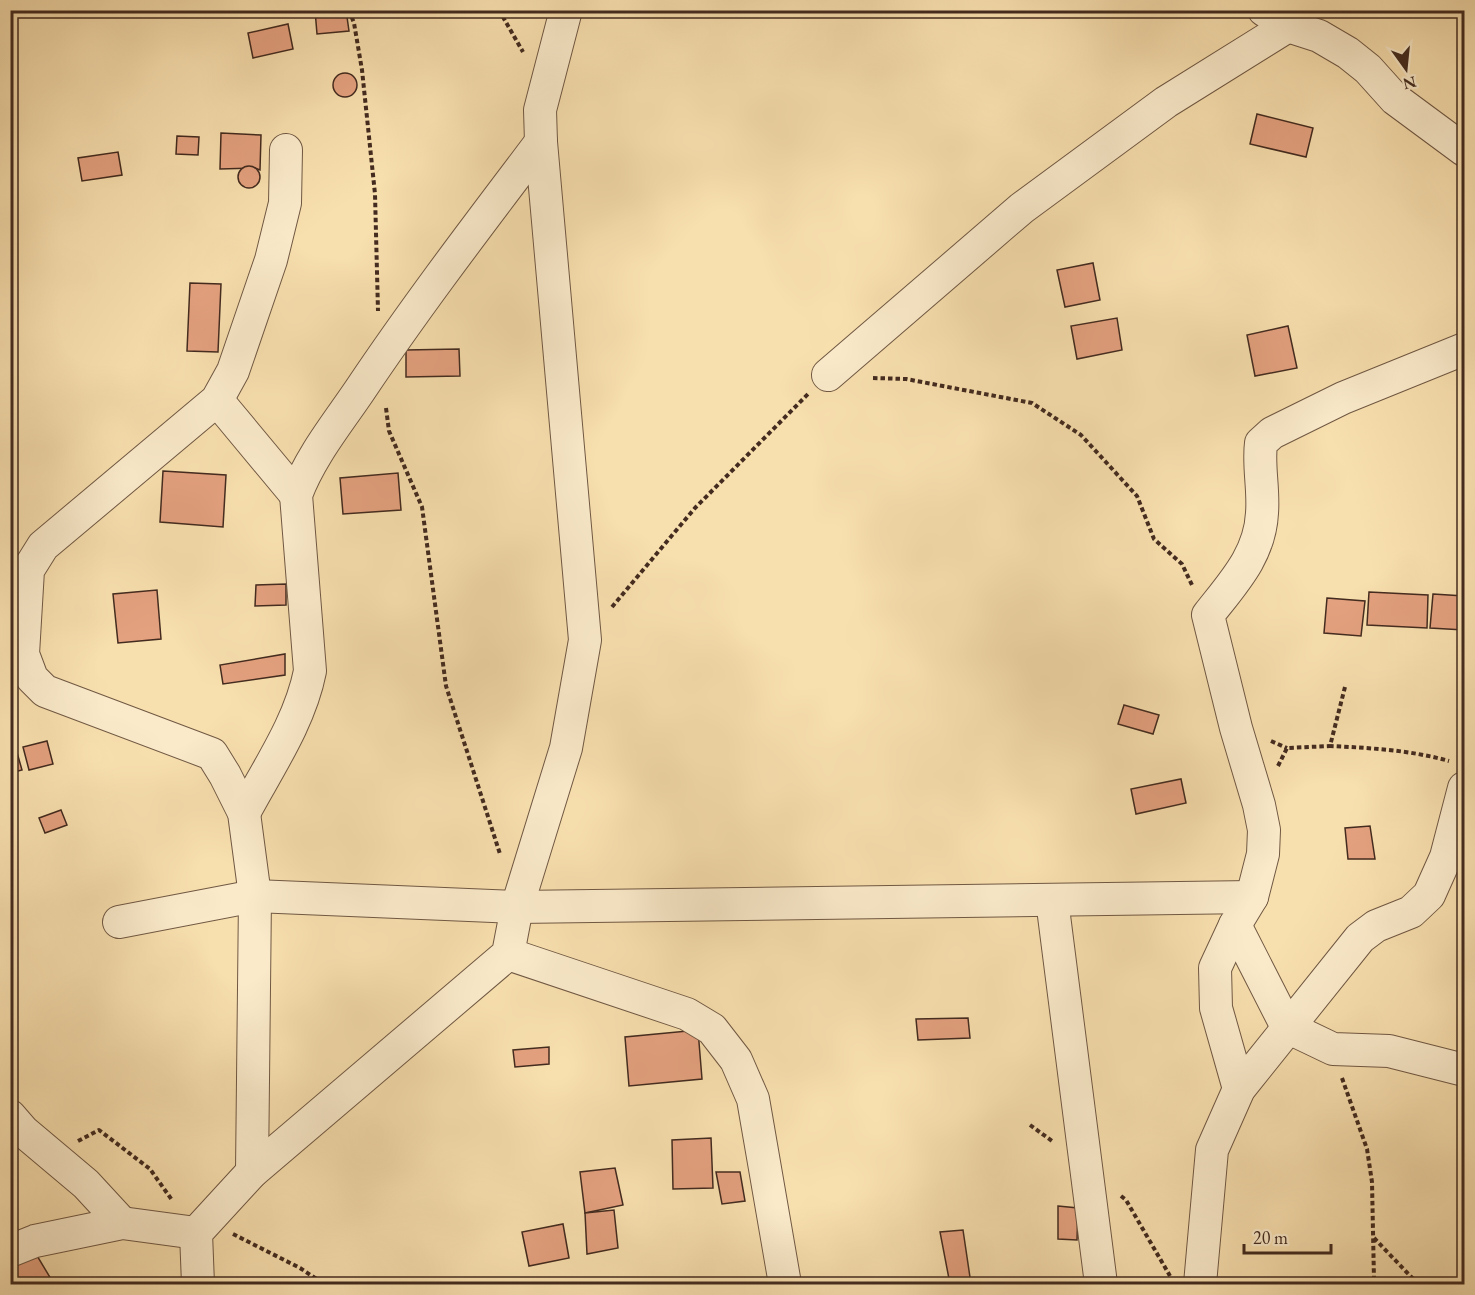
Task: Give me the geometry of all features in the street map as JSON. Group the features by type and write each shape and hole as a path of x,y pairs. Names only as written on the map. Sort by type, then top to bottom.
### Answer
{"street":[{"path":"198,1284 196,1233 252,1172 508,954 517,907 566,748 585,640 540,110 566,10"},
{"path":"828,375 1022,208 1276,18 1318,36 1348,53 1368,69 1395,99 1464,150"},
{"path":"244,813 293,722 307,687 310,671 296,495 304,472 449,263 541,142"},
{"path":"252,1172 255,896 244,813 212,754 45,691 32,678 23,654 28,570 43,546 217,400 233,371 271,260 285,203 286,150"},
{"path":"1239,1089 1216,1008 1215,968 1235,925 1252,897 1263,854 1264,830 1259,805 1228,699 1208,615 1242,572 1258,543 1262,512 1259,457 1261,442 1272,433 1343,398 1464,350"},
{"path":"217,400 296,495"},
{"path":"1200,1284 1212,1150 1239,1089 1360,938 1376,926 1411,912 1429,895 1446,857 1459,775"},
{"path":"119,921 255,896 517,907 1252,897"},
{"path":"1052,900 1101,1284"},
{"path":"1235,925 1287,1027 1333,1049 1389,1051 1464,1070"},
{"path":"508,954 687,1014 712,1029 736,1060 753,1099 785,1284"},
{"path":"10,1116 23,1131 86,1184 122,1223"},
{"path":"19,1239 122,1223 196,1233"}],"path":[{"path":"350,10 362,70 375,195 378,314"},
{"path":"379,361 389,431 422,507 446,686 503,863"},
{"path":"585,640 695,508 828,375 906,379 1032,403 1081,435 1137,496 1154,539 1182,564 1208,615"},
{"path":"1330,746 1345,687"},
{"path":"1259,805 1287,748 1330,746 1382,748 1422,754 1459,775"},
{"path":"1333,1049 1367,1149 1372,1182 1374,1280"},
{"path":"1373,1238 1418,1284"}],"building":[{"path":"315,10 346,10 349,31 317,34"},
{"path":"288,24 293,49 253,58 248,33"},
{"path":"345,73 354,76 357,85 354,94 345,97 336,94 333,85 336,76"},
{"path":"1257,114 1313,128 1306,157 1250,144"},
{"path":"221,133 261,135 260,170 255,168 220,169"},
{"path":"177,136 199,137 198,155 176,154"},
{"path":"118,152 122,175 82,181 78,158"},
{"path":"249,166 257,169 260,177 257,185 249,188 241,185 238,177 241,169"},
{"path":"1093,263 1100,300 1065,307 1057,270"},
{"path":"190,283 221,284 218,352 187,351"},
{"path":"1117,318 1122,350 1077,359 1071,326"},
{"path":"1288,326 1297,368 1255,376 1247,335"},
{"path":"459,349 460,376 406,377 406,350"},
{"path":"163,471 226,475 223,527 160,522"},
{"path":"398,473 401,510 343,514 340,478"},
{"path":"286,584 286,605 255,606 256,585"},
{"path":"157,590 161,639 118,643 113,594"},
{"path":"1369,592 1428,595 1427,628 1367,625"},
{"path":"1433,594 1464,596 1464,630 1430,628"},
{"path":"1327,598 1365,601 1361,636 1324,633"},
{"path":"285,654 285,675 223,684 220,665"},
{"path":"1124,705 1159,715 1153,734 1118,724"},
{"path":"47,741 53,764 29,770 23,747"},
{"path":"16,749 22,770 10,773 10,750"},
{"path":"1181,779 1186,803 1136,814 1131,789"},
{"path":"61,810 67,825 45,833 39,818"},
{"path":"1370,826 1375,859 1348,859 1345,828"},
{"path":"968,1018 970,1038 918,1040 916,1019"},
{"path":"698,1030 702,1079 629,1086 625,1037"},
{"path":"549,1047 549,1064 515,1067 513,1050"},
{"path":"711,1138 713,1188 673,1189 672,1140"},
{"path":"615,1168 623,1205 585,1213 580,1172"},
{"path":"716,1172 740,1172 745,1201 722,1204"},
{"path":"1058,1206 1078,1208 1077,1240 1058,1239"},
{"path":"614,1210 618,1248 587,1254 585,1213"},
{"path":"563,1224 569,1258 529,1266 522,1232"},
{"path":"963,1230 971,1284 950,1284 940,1232"},
{"path":"33,1249 54,1284 19,1284 10,1271 10,1262"},
{"path":"308,1279 309,1284 259,1284"},
{"path":"248,1280 248,1284 231,1284 231,1281"}]}
